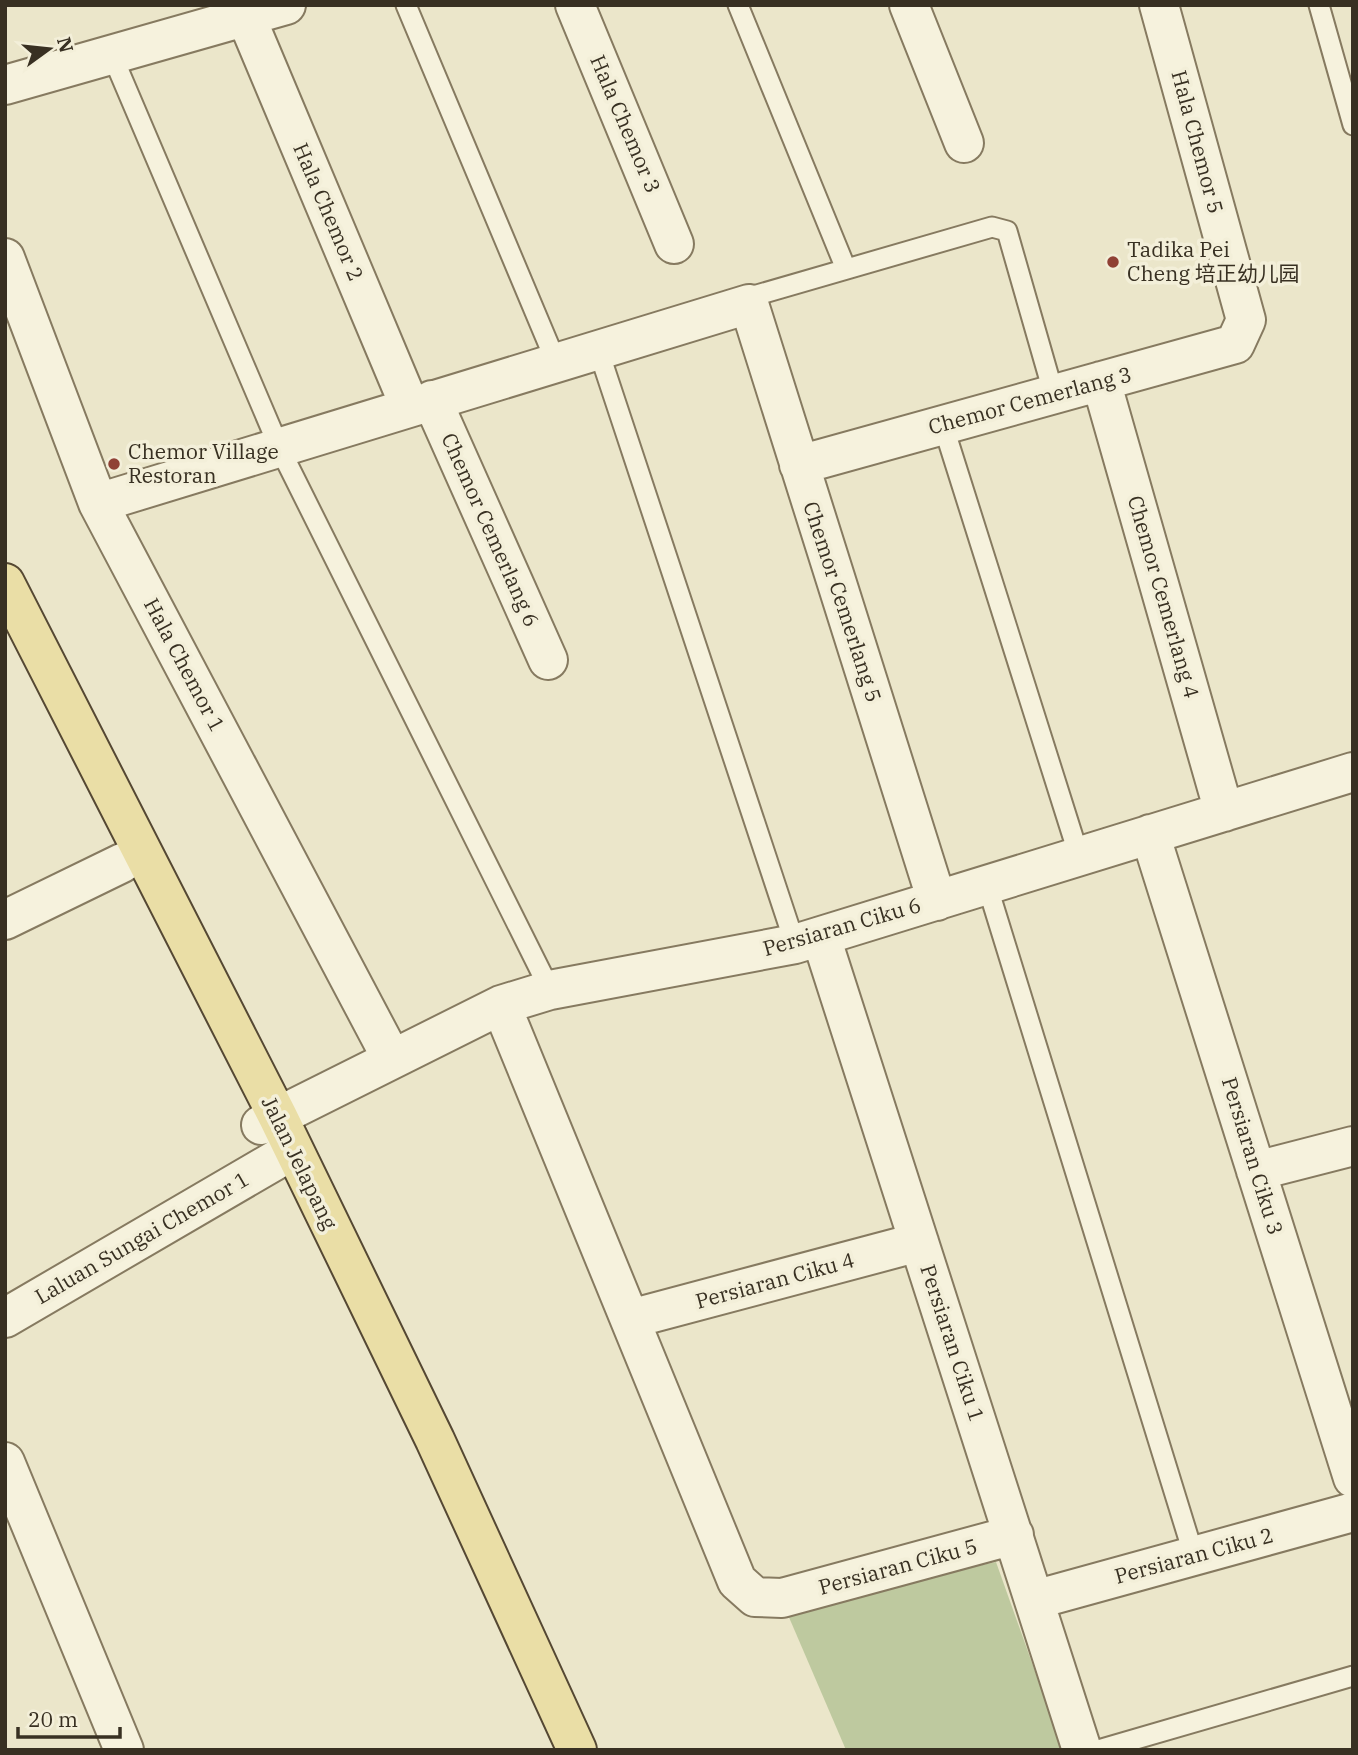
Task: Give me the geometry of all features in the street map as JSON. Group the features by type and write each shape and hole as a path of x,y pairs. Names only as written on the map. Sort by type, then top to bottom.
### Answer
{"main road":[{"name":"Jalan Jelapang","path":"5,583 278,1138 435,1440 577,1750"},
{"name":"Jalan Jelapang","path":"5,637 122,863 278,1138 557,1750"}],"street":[{"path":"5,85 286,5"},
{"name":"Hala Chemor 3","path":"575,5 674,244"},
{"path":"909,5 964,143"},
{"name":"Hala Chemor 5","path":"1159,5 1246,320"},
{"name":"Hala Chemor 2","path":"246,17 421,404"},
{"name":"Hala Chemor 1","path":"5,258 98,503 392,1059"},
{"path":"98,503 749,304"},
{"name":"Chemor Cemerlang 5","path":"749,304 937,901"},
{"name":"Chemor Cemerlang 3","path":"799,465 1235,344 1246,320"},
{"name":"Chemor Cemerlang 4","path":"1101,382 1224,812"},
{"name":"Chemor Cemerlang 6","path":"421,404 548,660"},
{"name":"Persiaran Ciku 6","path":"278,1138 392,1059 501,1005 550,990 808,941 1353,772"},
{"name":"Persiaran Ciku 3","path":"1150,834 1353,1478"},
{"path":"5,920 122,863"},
{"name":"Persiaran Ciku 1","path":"808,941 919,1242 1083,1750"},
{"path":"501,1005 630,1319"},
{"name":"Laluan Sungai Chemor 1","path":"5,1318 278,1138"},
{"path":"1256,1171 1353,1146"},
{"name":"Persiaran Ciku 4","path":"630,1319 919,1242"},
{"name":"Persiaran Ciku 5","path":"630,1319 737,1581 755,1598 782,1598 1014,1535"},
{"path":"5,1462 124,1750"},
{"name":"Persiaran Ciku 2","path":"1034,1600 1353,1512"}],"lane":[{"path":"406,5 556,362"},
{"path":"738,5 846,269"},
{"path":"1319,5 1353,125"},
{"path":"112,55 279,447 550,990"},
{"path":"749,304 757,295 992,227 1007,231 1054,395"},
{"path":"598,349 808,941"},
{"path":"943,425 1079,856"},
{"path":"987,885 1194,1556"},
{"path":"1098,1750 1353,1676"}],"green space":[{"path":"996,1562 1063,1750 846,1750 785,1608"}],"place":[{"name":"Tadika Pei Cheng 培正幼儿园","path":"1113,262"},
{"name":"Chemor Village Restoran","path":"114,464"}]}
